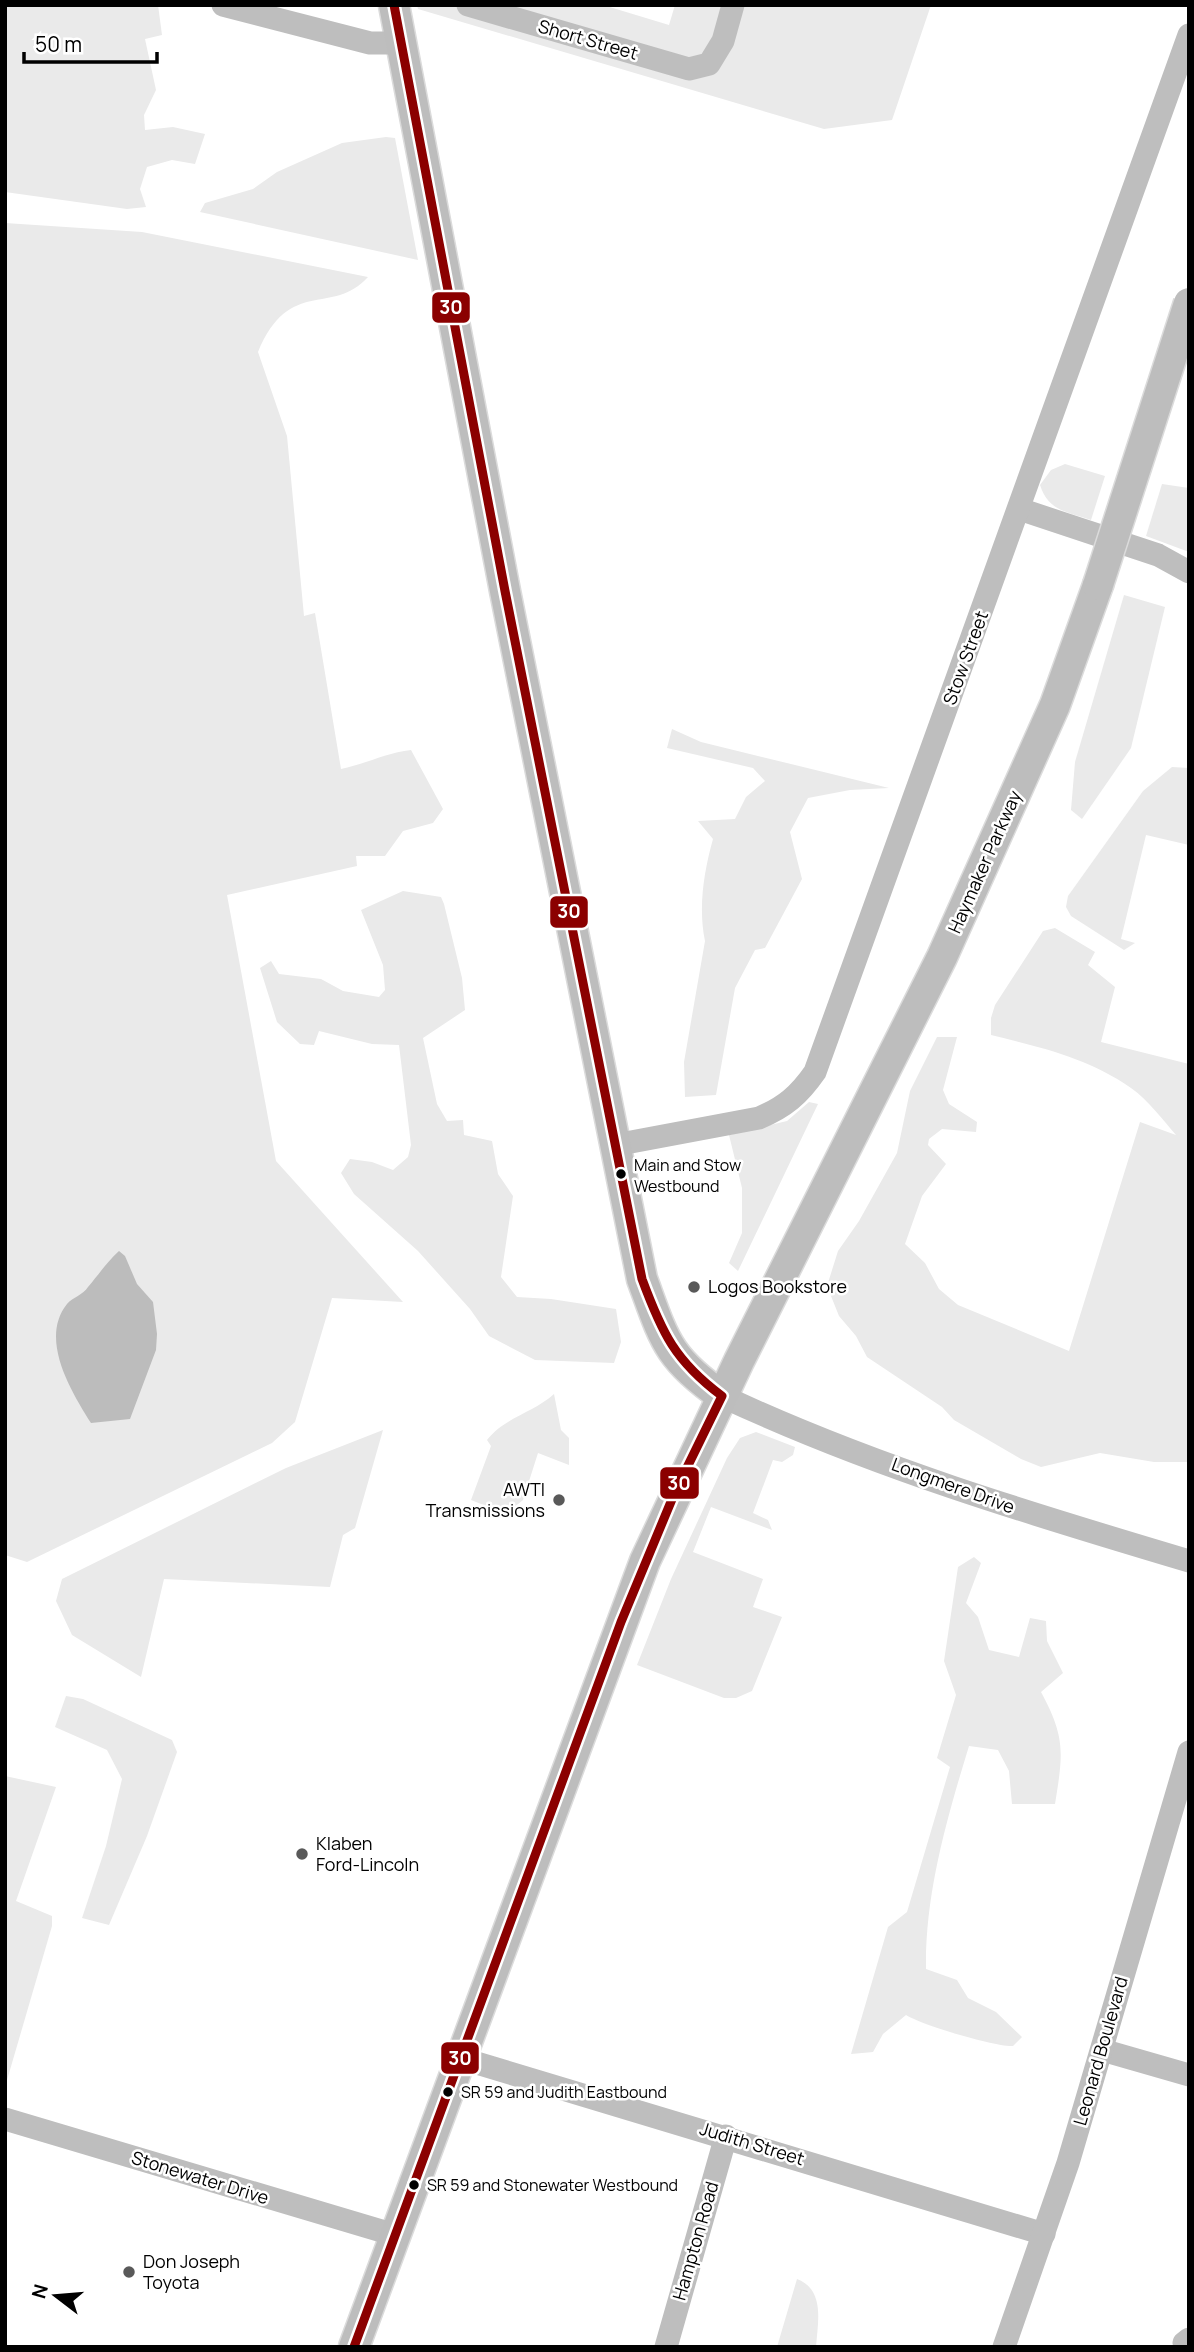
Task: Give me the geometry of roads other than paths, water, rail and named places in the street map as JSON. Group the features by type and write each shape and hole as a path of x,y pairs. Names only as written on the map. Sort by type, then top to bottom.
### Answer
{"main road":[{"path":"394,5 505,591 642,1279 658,1324 678,1362 722,1396"},
{"name":"Haymaker Parkway","path":"354,2347 621,1622 675,1492 942,957 1055,705 1098,585 1189,303"}],"street":[{"path":"223,5 370,43 402,43"},
{"name":"Short Street","path":"468,5 689,69 709,64 723,41 733,5"},
{"name":"Stow Street","path":"615,1145 759,1118 781,1109 800,1095 815,1072 1189,35"},
{"path":"1019,509 1119,540 1158,555 1189,572"},
{"name":"Longmere Drive","path":"722,1396 770,1418 973,1495 1189,1561"},
{"name":"Leonard Boulevard","path":"1004,2347 1044,2234 1102,2050 1189,1752"},
{"path":"1102,2050 1189,2075"},
{"name":"Judith Street","path":"460,2057 1044,2234"},
{"name":"Stonewater Drive","path":"5,2119 395,2235"},
{"name":"Hampton Road","path":"666,2347 726,2136"}],"place":[{"name":"Main and Stow Westbound","path":"621,1174"},
{"name":"Logos Bookstore","path":"694,1287"},
{"name":"AWTI Transmissions","path":"559,1500"},
{"name":"Klaben Ford-Lincoln","path":"302,1854"},
{"name":"SR 59 and Judith Eastbound","path":"448,2092"},
{"name":"SR 59 and Stonewater Westbound","path":"414,2185"},
{"name":"Don Joseph Toyota","path":"129,2272"}]}
